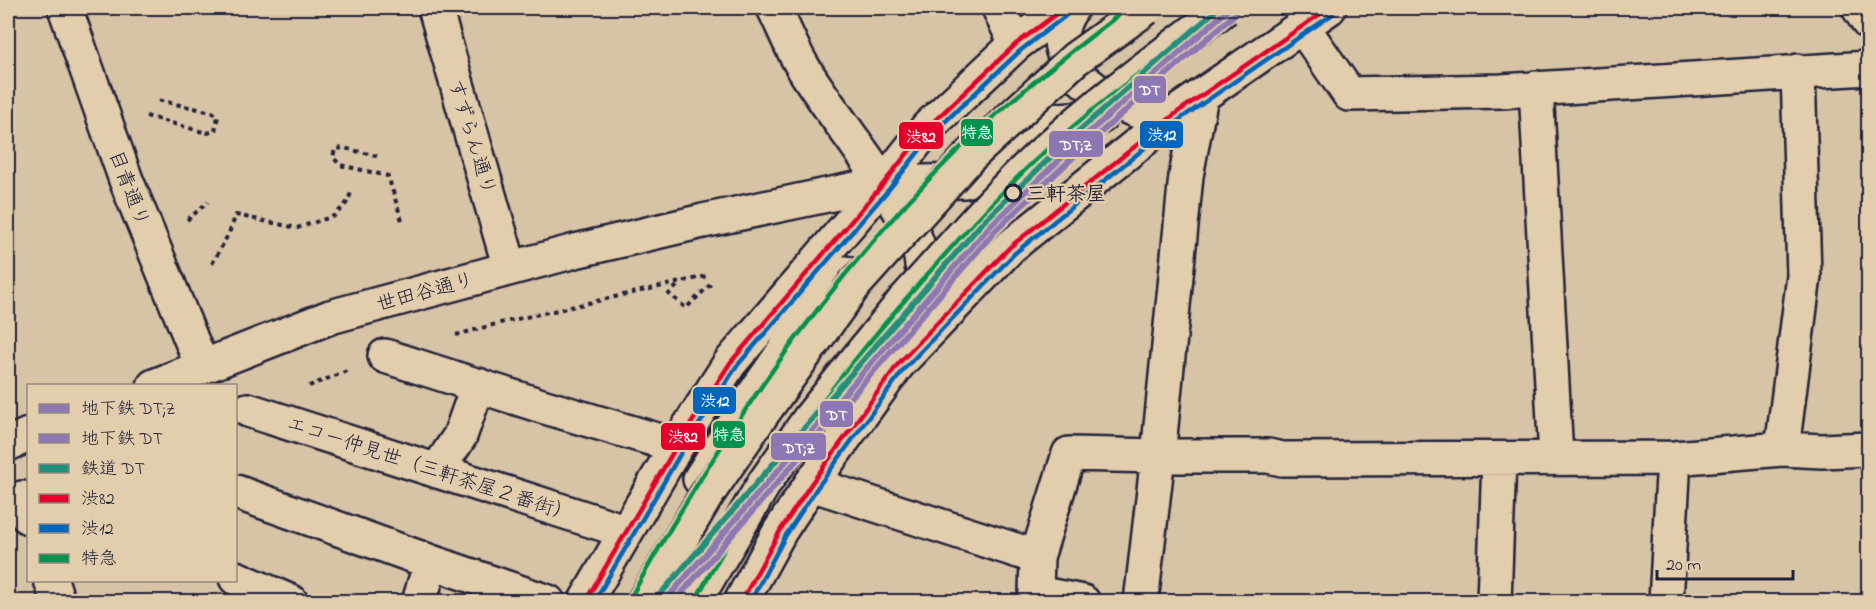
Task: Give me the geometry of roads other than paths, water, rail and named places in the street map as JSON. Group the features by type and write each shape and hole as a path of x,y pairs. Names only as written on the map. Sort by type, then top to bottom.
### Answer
{"main road":[{"name":"目青通り","path":"64,8 126,180 202,366"},
{"name":"すずらん通り","path":"435,8 510,268"},
{"path":"774,8 803,68 884,183 914,235 921,258 924,292 922,311 898,364"},
{"path":"999,8 1016,44"},
{"path":"585,602 676,447 730,363 884,183 928,127 1016,44 1064,8"},
{"path":"1072,8 1064,19 1060,38 1064,53 1075,72 1098,93 1115,103 1146,114"},
{"path":"628,602 656,550 744,409 794,337 847,271 958,151 1061,59 1128,8"},
{"path":"644,602 706,496 855,284 969,157 1076,59 1146,8"},
{"path":"694,602 765,482 810,418 904,301 1006,189 1069,131 1143,69 1225,8"},
{"path":"741,602 780,531 811,484 898,364 1010,247 1190,104 1329,8"},
{"path":"1859,8 1869,22"},
{"path":"1302,26 1349,94 1501,91 1869,68"},
{"path":"1782,450 1804,276 1798,71"},
{"path":"1536,88 1556,458"},
{"name":"世田谷通り","path":"159,384 330,317 510,268 703,220 884,183 965,182 1031,122 1146,114 1190,104"},
{"path":"1141,602 1186,176 1190,104"},
{"path":"385,356 660,441"},
{"path":"437,471 460,436 478,385"},
{"name":"エコー仲見世（三軒茶屋２番街）","path":"248,410 612,527"},
{"path":"8,444 27,435"},
{"path":"1083,602 1035,597 1037,557 1070,454 1268,456 1282,459 1674,458 1782,450 1869,449"},
{"path":"1666,602 1674,458"},
{"path":"1494,602 1499,459"},
{"path":"811,484 1037,557"},
{"path":"237,492 548,602"},
{"path":"419,602 431,562"},
{"path":"237,578 291,602"},
{"path":"52,582 58,602"}],"metro line":[{"name":"DT;Z","path":"664,602 990,226 1077,143 1230,8"},
{"name":"DT","path":"674,602 995,231 1082,149 1235,14"}],"rail line":[{"name":"DT","path":"658,597 984,221 1072,137 1219,8"}],"place":[{"name":"三軒茶屋","path":"1013,193"}]}
